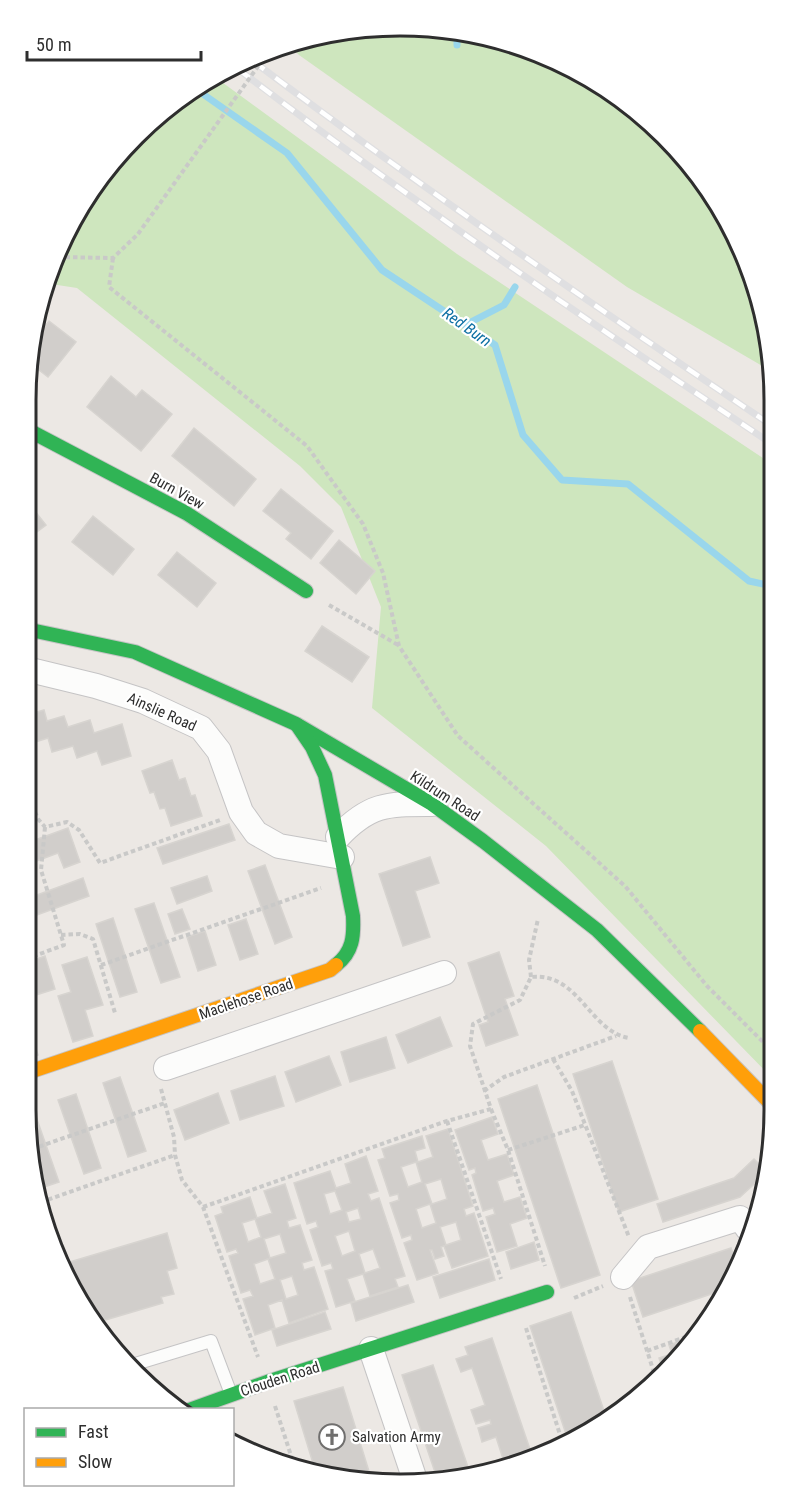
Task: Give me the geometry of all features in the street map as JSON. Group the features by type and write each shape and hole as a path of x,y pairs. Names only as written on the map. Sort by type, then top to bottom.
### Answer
{"street":[{"name":"Burn View","path":"36,434 186,513 306,591"},
{"name":"Kildrum Road","path":"36,631 135,652 296,724 432,804 597,930 651,981 764,1096"},
{"name":"Ainslie Road","path":"36,671 96,686 143,701 201,729 219,751 241,812 256,833 279,846 342,858"},
{"name":"Maclehose Road","path":"36,1070 330,970 344,959 354,939 353,916 342,858 324,775 312,747 296,724"},
{"path":"342,858 349,825 371,810 395,804 432,804"},
{"path":"166,1068 444,973"},
{"path":"261,994 276,1031"},
{"path":"623,1277 648,1247 740,1218 745,1226"},
{"name":"Clouden Road","path":"194,1408 267,1382 548,1292"},
{"path":"371,1349 413,1473"}],"lane":[{"path":"139,1363 211,1341 232,1394"}],"path":[{"path":"259,65 138,234 113,258 109,287 308,446 363,524 383,573 399,646 458,736 625,886 707,986 764,1043"},
{"path":"66,256 113,258"},
{"path":"306,591 399,646"},
{"path":"45,827 68,822 79,830 100,863 241,812"},
{"path":"36,814 45,827 41,870 64,945 36,955"},
{"path":"101,965 342,858"},
{"path":"546,889 529,960 531,977 520,1000 473,1024 470,1046 484,1091 508,1150 551,1284 548,1292 564,1303 623,1277 653,1371"},
{"path":"61,935 80,934 93,939 123,1040"},
{"path":"531,977 544,976 557,980 616,1036"},
{"path":"484,1091 504,1077 616,1036 628,1038"},
{"path":"553,1059 572,1091 627,1236 648,1247"},
{"path":"38,1147 165,1103"},
{"path":"203,1207 447,1121 491,1109"},
{"path":"447,1121 509,1305 526,1327 560,1437"},
{"path":"508,1150 585,1125"},
{"path":"47,1200 175,1155 182,1180 203,1207 267,1382 292,1458"},
{"path":"647,1350 685,1337"}],"green space":[{"path":"400,36 448,39 517,55 561,74 602,97 640,126 674,160 689,178 715,218 745,283 757,329 762,366 627,287 295,51 352,39"},
{"path":"223,83 457,254 764,459 764,1070 546,846 372,708 381,607 341,507 300,466 77,288 55,285 85,218 111,178 160,126 198,97"}],"building":[{"path":"49,321 76,342 48,377 38,369 43,328"},
{"path":"111,376 136,397 142,390 172,414 141,451 87,407"},
{"path":"194,428 256,479 234,506 172,456"},
{"path":"281,489 333,531 311,559 286,539 291,533 263,511"},
{"path":"36,512 46,525 36,532"},
{"path":"93,516 134,549 113,575 72,542"},
{"path":"339,540 375,571 356,594 320,563"},
{"path":"177,552 216,583 197,607 158,575"},
{"path":"322,626 369,657 352,682 305,651"},
{"path":"44,710 47,721 64,716 68,727 90,720 94,733 122,724 131,756 102,765 97,751 77,758 73,746 52,752 48,738 36,742 36,712"},
{"path":"172,760 179,780 185,778 191,796 195,795 202,816 171,826 165,808 160,809 154,792 150,793 142,771"},
{"path":"229,824 235,840 163,864 157,848"},
{"path":"68,828 80,862 64,868 58,853 36,861 36,840"},
{"path":"430,857 439,883 415,891 430,937 403,946 379,874"},
{"path":"265,865 292,937 275,944 248,871"},
{"path":"207,876 212,891 177,904 171,888"},
{"path":"83,878 89,896 36,915 36,895"},
{"path":"154,903 180,977 161,983 135,909"},
{"path":"182,909 190,929 175,934 168,914"},
{"path":"113,918 137,992 120,997 96,924"},
{"path":"246,919 258,954 240,960 228,925"},
{"path":"205,931 216,965 198,971 187,937"},
{"path":"499,952 514,996 505,999 518,1035 486,1046 479,1025 488,1022 468,963"},
{"path":"45,956 55,989 36,995 36,959"},
{"path":"87,957 103,1005 85,1010 93,1036 73,1042 58,996 71,992 62,965"},
{"path":"440,1017 452,1046 408,1063 396,1035"},
{"path":"386,1037 395,1068 350,1082 341,1052"},
{"path":"329,1056 341,1085 296,1102 285,1072"},
{"path":"612,1061 658,1199 619,1212 573,1074"},
{"path":"275,1076 284,1106 240,1120 231,1091"},
{"path":"120,1077 146,1151 128,1157 103,1083"},
{"path":"537,1085 600,1275 561,1288 498,1099"},
{"path":"218,1093 229,1123 185,1140 174,1110"},
{"path":"76,1094 101,1168 84,1174 58,1100"},
{"path":"36,1117 59,1182 44,1187 39,1158"},
{"path":"492,1117 498,1134 481,1140 488,1160 507,1154 514,1175 497,1181 504,1202 520,1197 527,1218 510,1224 517,1246 497,1252 486,1217 495,1214 493,1208 483,1211 472,1175 476,1173 475,1168 469,1170 455,1130"},
{"path":"448,1129 473,1206 464,1209 466,1216 474,1213 488,1256 452,1268 444,1246 441,1247 444,1256 435,1259 430,1250 438,1273 417,1280 404,1243 412,1240 411,1235 402,1238 390,1203 399,1200 398,1194 390,1196 378,1160 385,1158 382,1149 422,1136 425,1148 415,1151 418,1162 433,1157 426,1136","holes":["416,1162 422,1182 408,1187 401,1167","441,1179 447,1199 432,1204 425,1184","430,1204 436,1223 422,1228 416,1209","456,1222 461,1240 446,1245 440,1227"]},
{"path":"366,1156 378,1191 368,1194 371,1201 379,1198 405,1276 395,1279 398,1287 370,1296 363,1274 347,1279 355,1301 336,1307 325,1271 333,1269 331,1263 322,1266 310,1230 318,1227 316,1221 307,1224 294,1183 330,1171 336,1188 351,1183 345,1164","holes":["335,1191 342,1210 330,1214 324,1194","358,1208 361,1219 349,1222 346,1212","349,1231 355,1251 342,1256 335,1236","373,1249 380,1268 365,1273 359,1254"]},
{"path":"754,1159 760,1165 757,1182 740,1197 663,1222 657,1204 734,1178"},
{"path":"285,1184 296,1218 287,1221 289,1228 300,1225 312,1260 302,1263 304,1270 314,1267 328,1309 289,1323 282,1300 268,1305 275,1328 255,1335 243,1299 253,1296 250,1290 241,1293 229,1256 238,1253 236,1249 227,1252 215,1216 223,1213 221,1207 250,1197 257,1218 272,1213 264,1191","holes":["255,1219 261,1237 248,1242 242,1223","280,1234 286,1253 270,1258 264,1239","268,1259 275,1279 260,1284 254,1264","292,1276 298,1295 286,1299 280,1280"]},
{"path":"167,1233 177,1268 167,1271 174,1294 161,1297 163,1303 103,1321 70,1262"},
{"path":"534,1242 539,1260 511,1269 506,1252"},
{"path":"731,1248 733,1255 714,1293 643,1317 631,1281"},
{"path":"489,1259 495,1280 440,1298 433,1277"},
{"path":"408,1285 414,1302 356,1321 351,1303"},
{"path":"325,1312 331,1329 277,1346 272,1330"},
{"path":"571,1312 604,1411 566,1433 530,1326"},
{"path":"492,1338 530,1450 503,1459 496,1437 482,1442 478,1428 491,1424 490,1420 476,1424 471,1410 485,1405 472,1368 461,1372 456,1359 468,1355 465,1347"},
{"path":"682,1341 672,1352 669,1345"},
{"path":"669,1355 661,1363 659,1358"},
{"path":"433,1365 468,1468 435,1472 402,1375"},
{"name":"Salvation Army","path":"343,1387 369,1472 313,1464 294,1401"}],"waterway":[{"path":"457,41 457,45"},
{"name":"Red Burn","path":"203,94 287,153 382,270 495,345 523,435 562,480 628,484 749,581 764,584"},
{"path":"465,325 504,305 515,287"}],"railway":[{"path":"259,65 510,246 764,420"},
{"path":"243,72 502,261 764,439"}],"traffic: fast":[{"path":"36,434 186,513 306,591"},
{"path":"36,631 135,652 296,724 432,804 597,930 700,1031"},
{"path":"297,725 312,747 325,775 353,916 349,949 336,965"},
{"path":"195,1408 267,1382 547,1292"}],"traffic: slow":[{"path":"36,1070 330,970 336,965"},
{"path":"700,1031 764,1097"}],"place":[{"name":"Salvation Army","path":"332,1437"}]}
